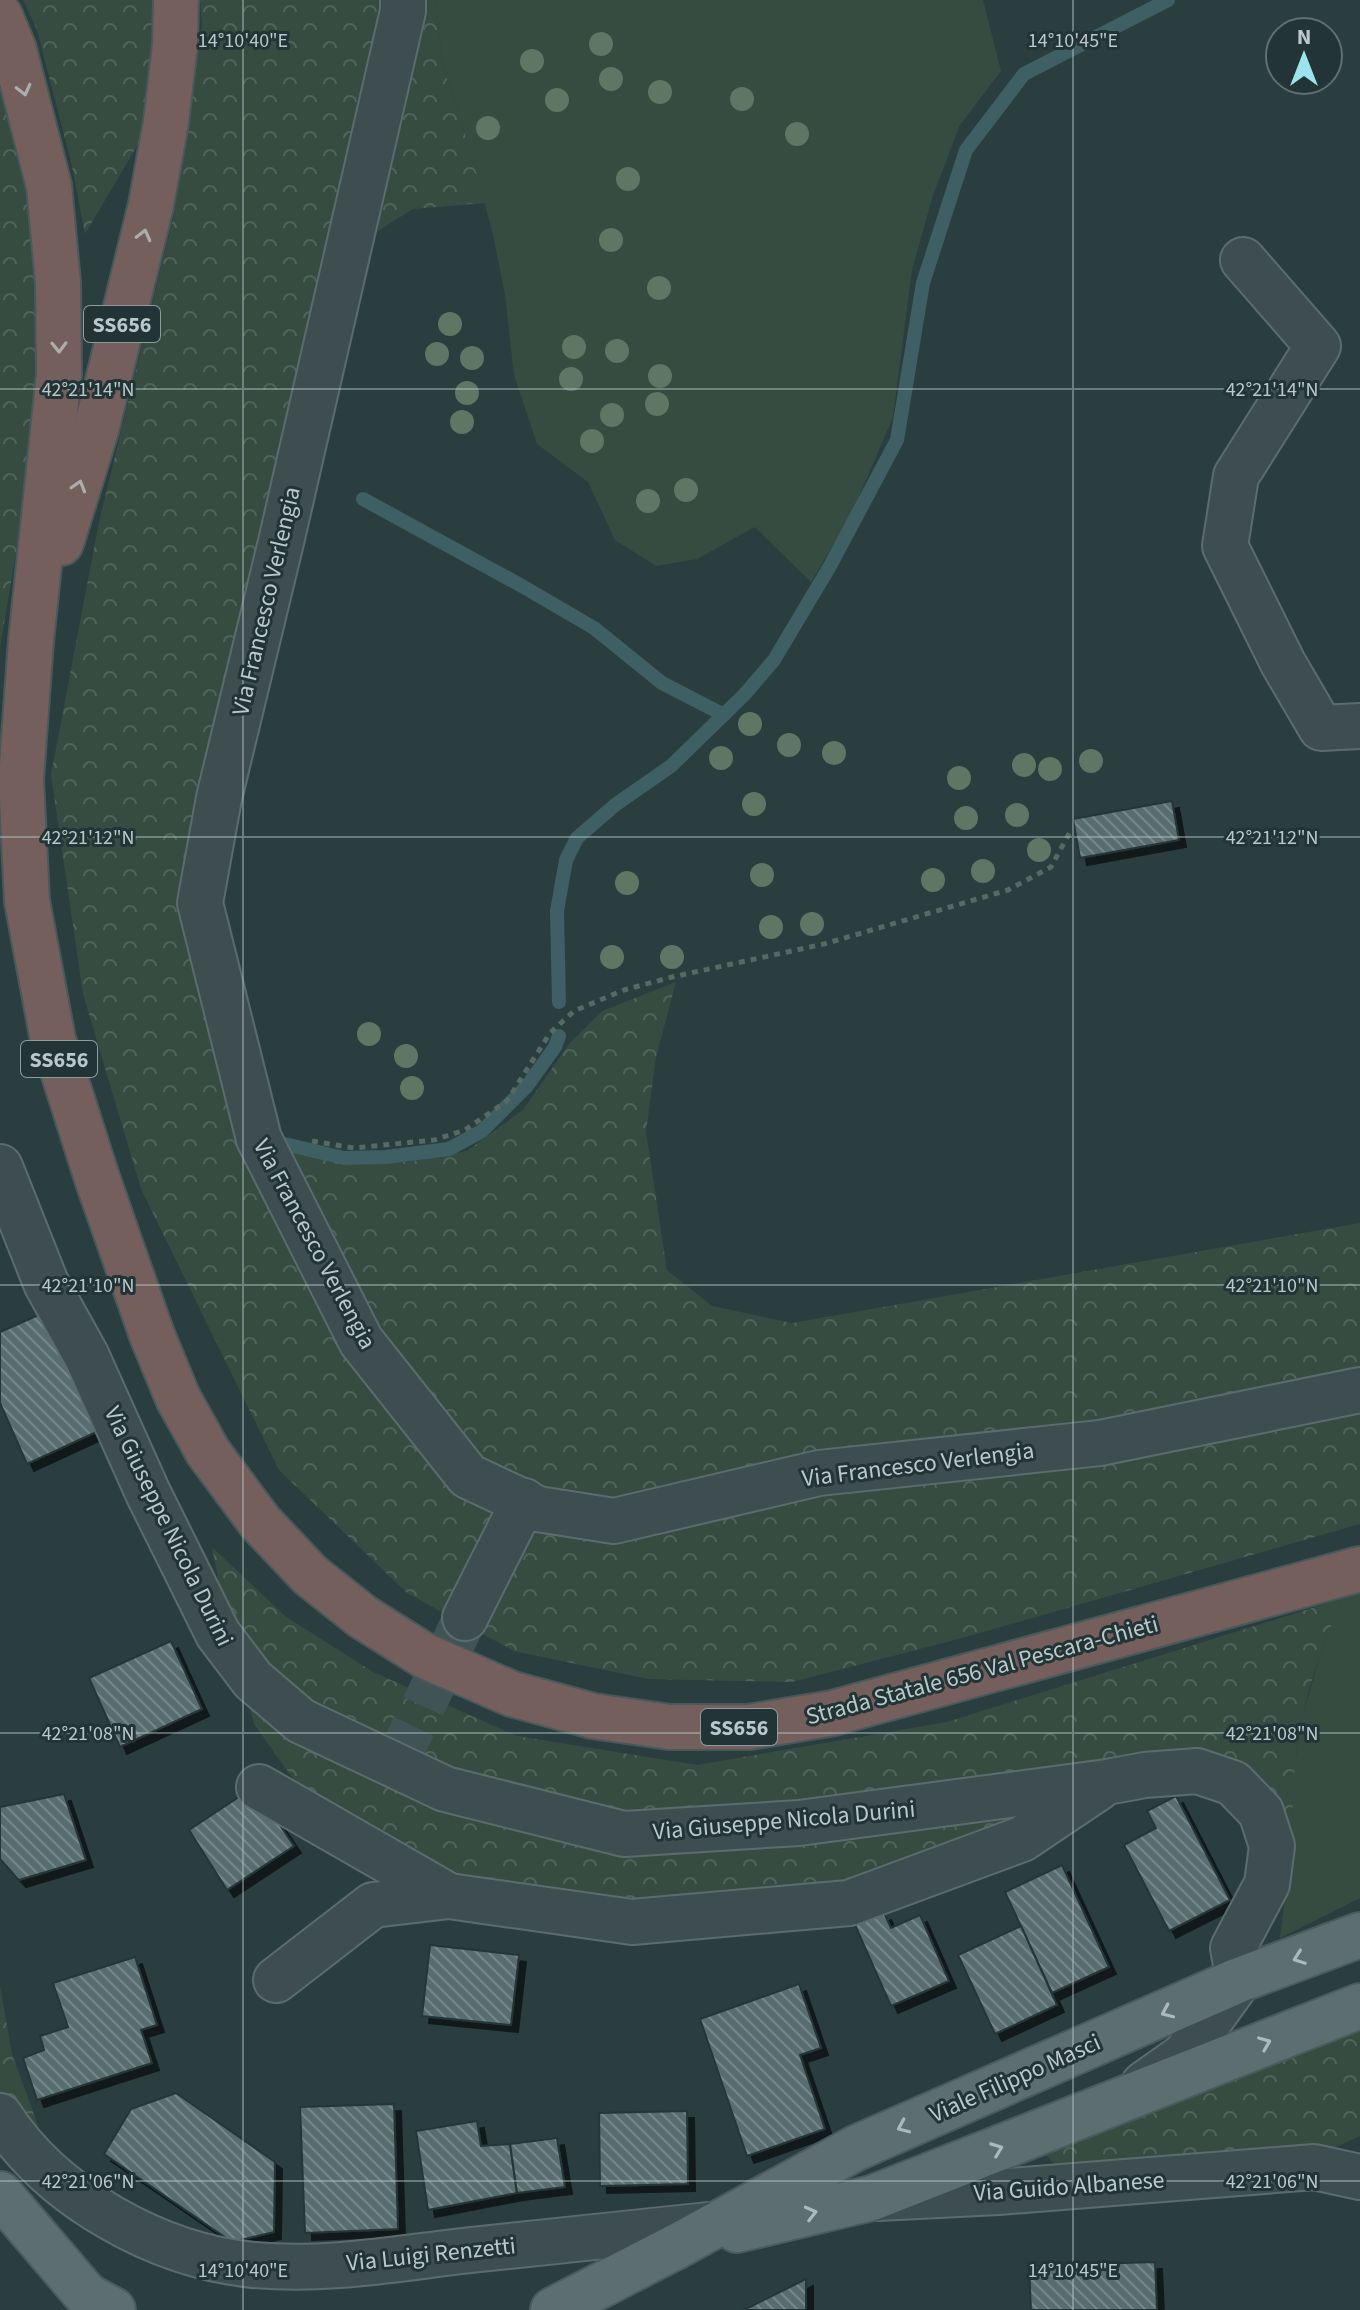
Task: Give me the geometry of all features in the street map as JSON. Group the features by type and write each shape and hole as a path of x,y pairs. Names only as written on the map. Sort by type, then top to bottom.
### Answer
{"highway":[{"name":"Strada Statale 656 Val Pescara-Chieti","path":"31,641 96,430 151,205 166,122 175,45 176,0"},
{"name":"Strada Statale 656 Val Pescara-Chieti","path":"0,16 14,50 49,186 58,283 59,374 31,641 21,779 27,901 53,1040 152,1335 178,1398 208,1452 260,1522 310,1575 363,1617 425,1656 512,1694 593,1716 670,1727 749,1727 833,1713 1355,1569"}],"main road":[{"name":"Viale Filippo Masci","path":"553,2310 856,2148 1239,1980 1360,1935"},
{"name":"Viale Filippo Masci","path":"681,2244 872,2198 1360,2006"},
{"path":"0,2194 87,2296 113,2310"}],"street":[{"name":"Via Francesco Verlengia","path":"403,0 403,11 281,542 219,798 200,903 256,1131 361,1341 468,1476 538,1509 614,1521 819,1473 1100,1443 1360,1390"},
{"path":"1243,260 1318,346 1236,476 1225,546 1283,663 1321,728 1360,726"},
{"name":"Via Giuseppe Nicola Durini","path":"0,1167 46,1283 87,1357 148,1493 218,1634 253,1680 301,1721 445,1789 624,1834 799,1823 1145,1775 1197,1771 1233,1783 1261,1812 1272,1846 1267,1884 1233,1948 1239,1980"},
{"path":"465,1618 524,1501"},
{"name":"Via Giuseppe Nicola Durini","path":"259,1787 449,1896 632,1922 849,1903 1022,1839 1107,1782"},
{"path":"276,1980 373,1905 449,1896"},
{"path":"1123,2100 1185,2055 1239,1980"},
{"name":"Via Luigi Renzetti","path":"0,2116 27,2150 57,2179 87,2203 123,2225 178,2248 252,2265 332,2265 718,2224"},
{"name":"Via Guido Albanese","path":"1314,2167 1360,2146"},
{"name":"Via Guido Albanese","path":"872,2198 998,2192 1314,2167 1360,2177"}],"path":[{"path":"256,1131 354,1148 434,1140 465,1130 507,1101 550,1033 574,1011 624,990 824,944 1008,890 1051,867 1070,832"}],"green space":[{"path":"23,0 157,0 144,134 85,234 72,166 37,30"},
{"path":"200,0 436,0 442,64 485,203 413,209 376,232 338,375 220,890 223,919 284,1146 360,1164 413,1161 467,1151 523,1110 569,1044 602,1011 676,982 656,1057 646,1132 667,1270 712,1306 792,1323 1360,1223 1360,1524 966,1637 792,1682 648,1679 514,1651 407,1593 279,1470 141,1189 83,994 51,775 99,522 174,214 202,25"},
{"path":"436,0 983,0 1001,71 960,125 933,195 912,270 893,417 851,515 811,582 755,527 697,559 656,566 615,540 588,482 537,444 514,375 505,295 492,230 442,64"},
{"path":"0,83 35,214 41,403 0,648"},
{"path":"212,1547 285,1616 373,1672 517,1736 697,1765 947,1722 1341,1599 1305,1704 1295,1763 1292,1838 1274,1794 1224,1762 868,1889 661,1911 526,1897 401,1862 309,1801 254,1724 226,1619"},
{"path":"1360,1594 1360,1898 1280,1938 1292,1838 1293,1776 1302,1717 1341,1599"},
{"path":"0,1986 12,2054 40,2131 37,2179 0,2145"},
{"path":"1360,2020 1360,2136 1311,2158 1057,2167 1045,2154"}],"building":[{"path":"1172,801 1179,840 1080,858 1073,819"},
{"path":"52,1309 105,1428 27,1464 0,1403 0,1332"},
{"path":"171,1641 202,1709 120,1747 89,1678"},
{"path":"254,1787 294,1846 227,1890 189,1830"},
{"path":"64,1794 86,1860 19,1880 0,1859 0,1807"},
{"path":"1176,1796 1230,1900 1169,1931 1124,1845 1156,1828 1147,1811"},
{"path":"1062,1865 1109,1967 1052,1993 1005,1892"},
{"path":"884,1913 891,1928 920,1915 949,1981 891,2006 855,1925"},
{"path":"1021,1926 1057,2005 995,2034 958,1955"},
{"path":"430,1945 519,1955 511,2025 422,2016"},
{"path":"135,1957 157,2025 141,2030 152,2063 37,2100 23,2058 44,2050 40,2036 68,2027 53,1983"},
{"path":"799,1984 821,2048 800,2055 825,2129 747,2156 700,2019"},
{"path":"176,2093 275,2162 274,2232 232,2242 104,2154 131,2109"},
{"path":"394,2104 398,2229 305,2233 300,2107"},
{"path":"687,2111 688,2184 600,2186 599,2113"},
{"path":"477,2121 481,2146 510,2144 517,2193 428,2210 416,2131"},
{"path":"557,2138 565,2187 517,2193 510,2144"},
{"path":"1155,2262 1157,2310 1031,2310 1029,2266"},
{"path":"806,2279 806,2310 744,2310"}],"waterway":[{"path":"559,1002 557,911 566,860 577,838 615,805 671,766 744,695 774,660 830,566 897,440 923,283 966,150 1024,74 1168,0"},
{"path":"363,499 594,628 662,683 724,715"},
{"path":"276,1142 344,1158 386,1157 449,1149 482,1131 527,1086 555,1047 559,1036"}],"tunnel":[{"path":"395,1766 465,1618"}]}
